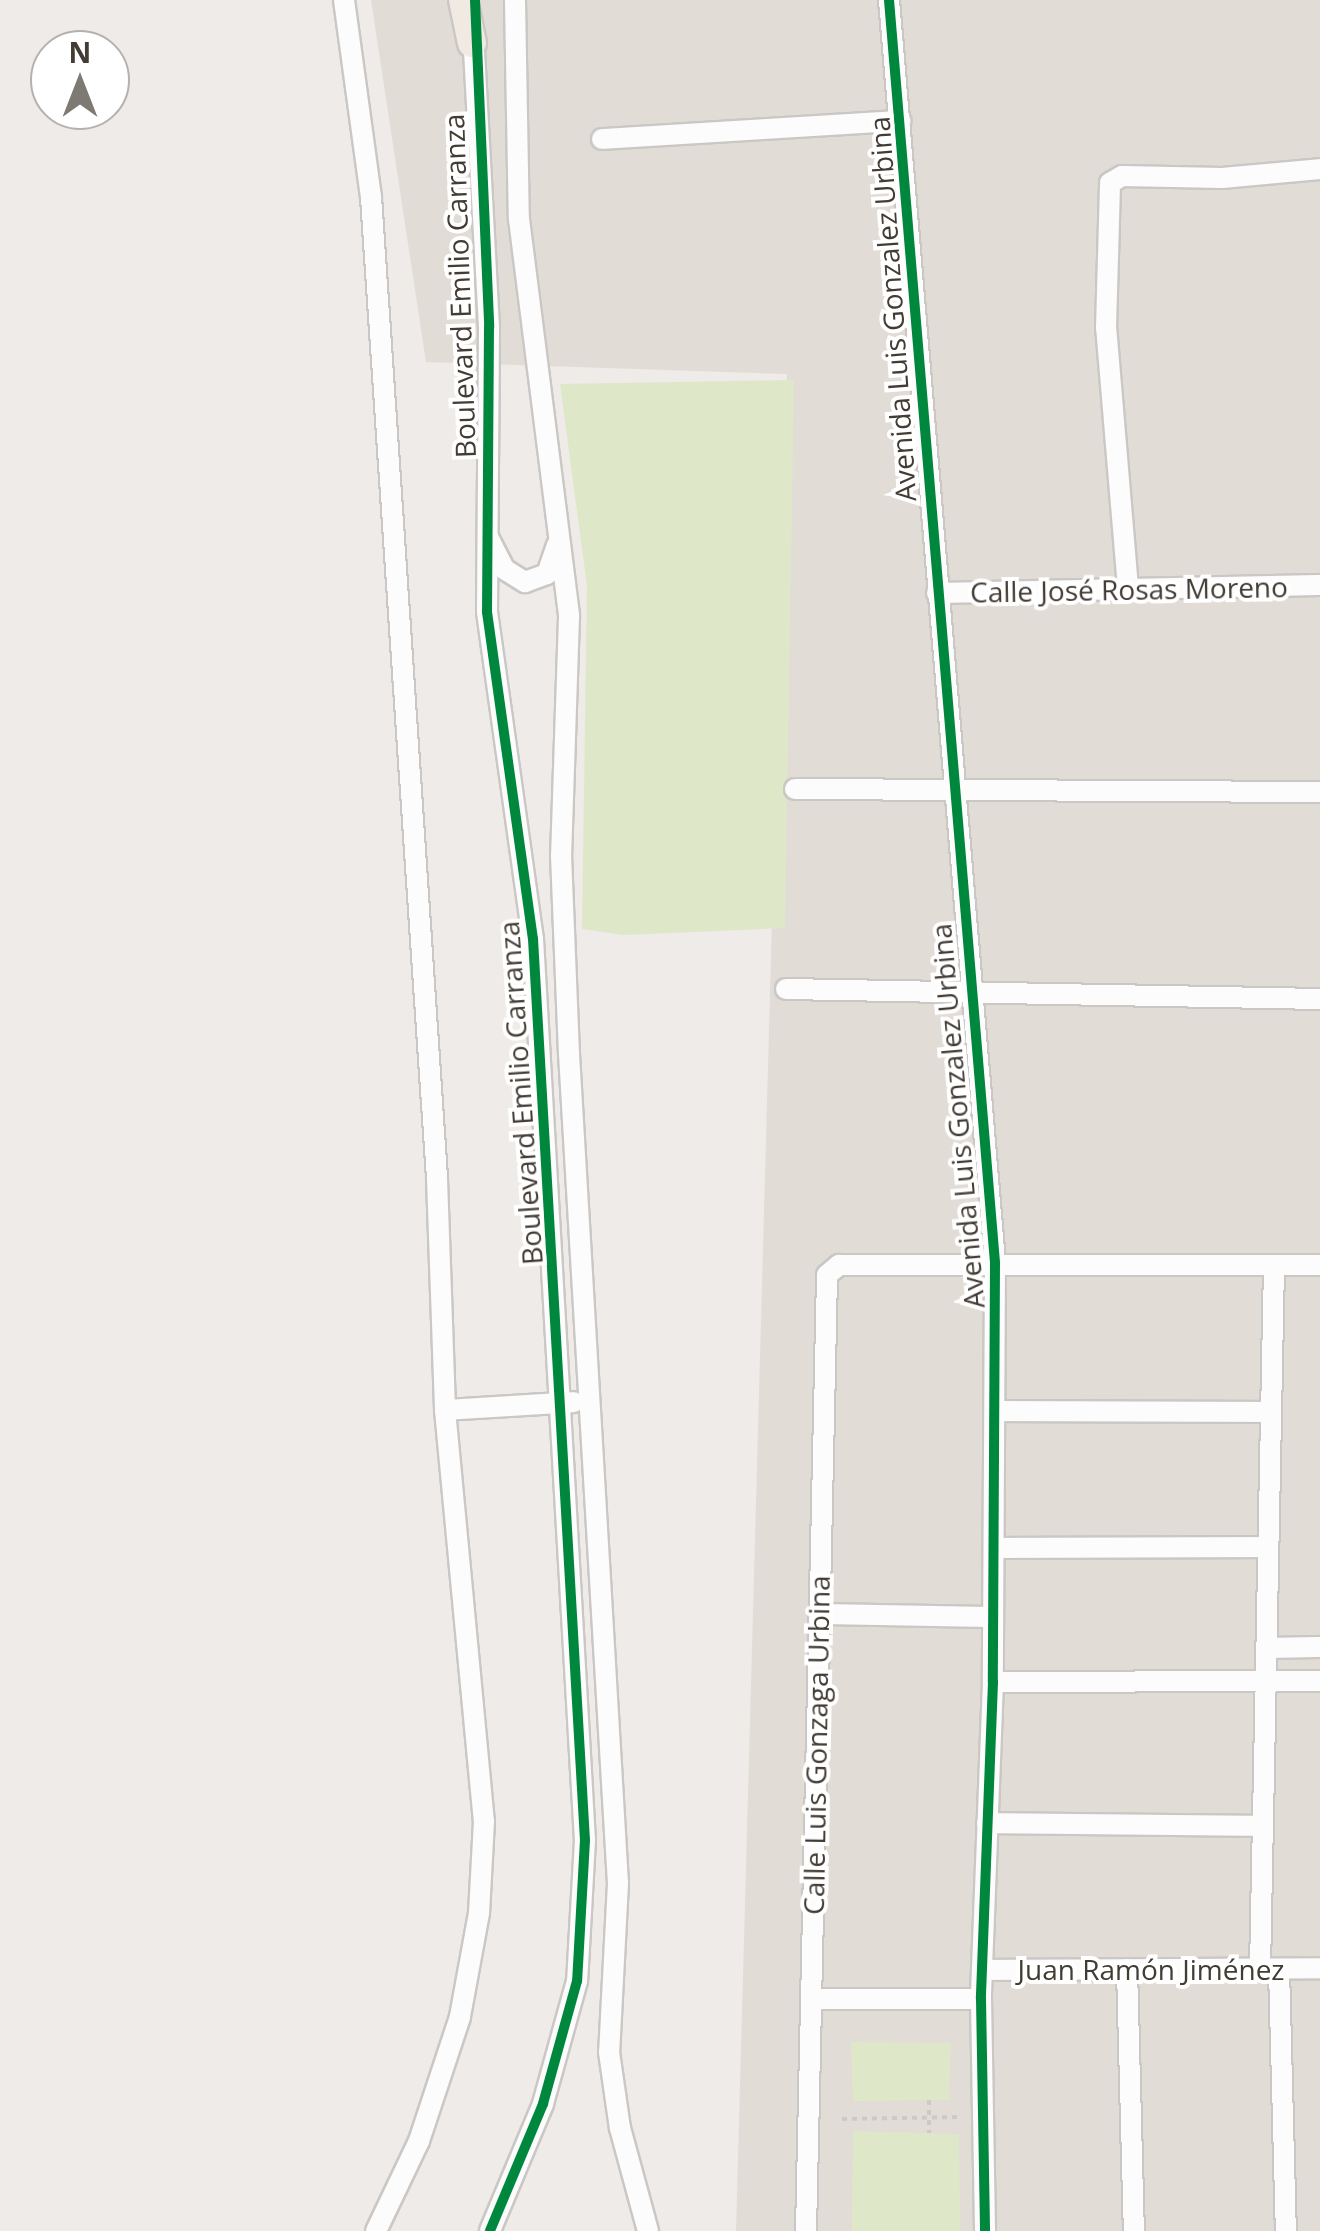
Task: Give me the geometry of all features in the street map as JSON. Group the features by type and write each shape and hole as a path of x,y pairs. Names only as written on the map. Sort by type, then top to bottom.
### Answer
{"main road":[{"path":"462,0 472,42"}],"street":[{"path":"344,0 371,196 404,661 445,1410 484,1821 479,1913 460,2016 419,2141 376,2231"},
{"name":"Boulevard Emilio Carranza","path":"475,0 472,42 489,326 487,612 533,939 563,1402 584,1911 577,1981 543,2104 490,2231"},
{"name":"Boulevard Emilio Carranza","path":"515,0 519,219 560,516 569,730 561,855 618,1882 609,2052 613,2097 648,2231"},
{"name":"Avenida Luis Gonzalez Urbina","path":"890,0 952,791 996,1263 993,1682 981,1999 985,2231"},
{"path":"602,139 900,121"},
{"path":"1128,588 1106,328 1110,183 1122,176 1222,178 1320,169"},
{"path":"485,531 504,568 525,582 538,581 556,561 560,516"},
{"name":"Calle José Rosas Moreno","path":"937,593 1320,585"},
{"path":"796,789 1320,792"},
{"path":"786,989 1320,999"},
{"path":"996,1263 1320,1266"},
{"name":"Calle Luis Gonzaga Urbina","path":"806,2231 826,1282 839,1265 996,1263"},
{"path":"1274,1265 1262,1826 1286,2231"},
{"path":"445,1410 591,1401"},
{"path":"997,1411 1271,1412"},
{"path":"994,1548 1268,1547"},
{"path":"819,1614 993,1616"},
{"path":"1266,1648 1320,1647"},
{"path":"993,1682 1320,1681"},
{"path":"987,1824 1262,1826"},
{"name":"Juan Ramón Jiménez","path":"982,1970 1320,1968"},
{"path":"1127,1969 1134,2231"},
{"name":"Juan Ramón Jiménez","path":"811,1999 981,1999"}],"path":[{"path":"929,2100 929,2133"},
{"path":"842,2119 982,2117"}],"shaded area":[{"path":"371,0 1320,0 1320,2231 736,2231 787,374 426,362"}],"green space":[{"path":"794,380 785,928 623,935 582,929 587,586 560,384"},
{"path":"851,2042 951,2043 949,2100 853,2101"},
{"path":"853,2131 959,2134 960,2231 852,2231"}],"cycle path":[{"path":"475,0 489,327 487,612 533,939 585,1840 577,1981 543,2104 490,2231"},
{"path":"889,0 995,1263 993,1682 981,1999 985,2231"}]}
